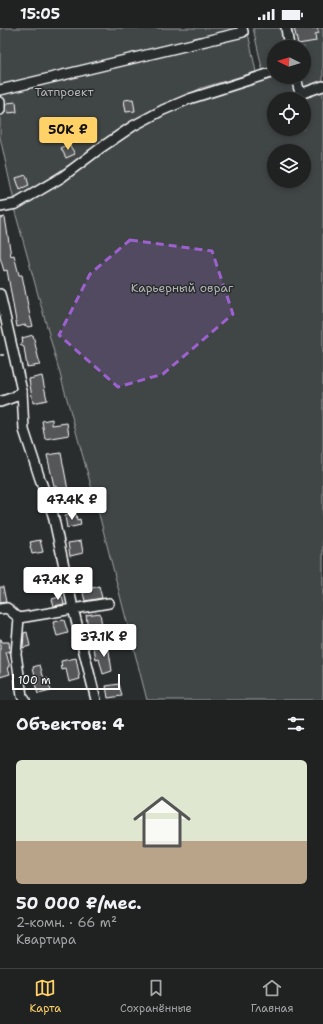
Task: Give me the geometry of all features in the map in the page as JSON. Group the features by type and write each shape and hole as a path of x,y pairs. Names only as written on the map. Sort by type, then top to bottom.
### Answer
{"street":[{"path":"0,90 242,32 242,28"},
{"path":"286,28 288,40"},
{"path":"0,207 16,204 62,178 102,147 133,126 163,110 195,97 267,74"},
{"path":"298,84 300,94 323,86"},
{"path":"0,102 0,110"},
{"path":"0,294 22,391 24,430 53,515 73,608 96,700"},
{"path":"0,402 14,397 22,391"},
{"path":"19,618 109,603"},
{"path":"0,609 7,608 19,618"},
{"path":"19,618 16,654 22,696 25,700"}],"highlighted area":[{"path":"130,240 212,251 233,314 163,374 118,387 59,335 90,274"}],"green space":[{"name":"Татпроект","path":"0,28 247,28 256,72 201,88 135,122 14,201 0,137"},
{"name":"Карьерный овраг","path":"253,28 323,28 323,85 307,92 267,92 267,136 311,136 311,92 309,92 323,87 323,700 147,700 100,518 14,208 162,112 267,73 267,84 311,84 311,40 267,40 267,70 263,72"}],"building":[{"path":"294,28 317,28 319,33 315,34 316,41 297,40"},
{"path":"133,99 135,111 126,112 124,100"},
{"path":"16,102 17,112 8,113 7,103"},
{"path":"69,144 75,154 66,158 61,148"},
{"path":"26,175 29,186 20,190 16,178"},
{"path":"5,217 11,256 14,255 19,275 22,275 33,326 28,327 25,325 17,327 7,270 4,271 0,257 0,218"},
{"path":"33,335 40,365 27,367 24,347 20,345 23,343 22,338"},
{"path":"42,376 47,400 33,403 29,379"},
{"path":"52,419 52,425 67,423 69,435 45,439 42,421"},
{"path":"61,453 68,490 71,489 73,502 59,504 56,486 54,486 47,455"},
{"path":"76,514 77,520 80,519 81,525 67,528 65,516"},
{"path":"40,540 43,552 32,554 30,542"},
{"path":"81,541 83,553 70,556 68,543"},
{"path":"54,572 58,584 47,587 44,574"},
{"path":"99,586 102,598 85,601 83,593 89,591 89,589"},
{"path":"0,587 3,587 6,602 0,603"},
{"path":"62,596 64,604 54,606 52,599"},
{"path":"100,613 102,626 88,628 86,615"},
{"path":"64,620 68,633 57,636 53,622"},
{"path":"27,632 30,646 23,648 24,633"},
{"path":"0,639 2,642 9,642 10,652 6,652 10,667 8,667 10,674 0,677"},
{"path":"108,645 112,671 103,674 99,659 96,660 94,647"},
{"path":"76,658 80,679 69,682 66,669 62,670 61,661"},
{"path":"40,665 44,679 47,678 51,691 38,694 33,667"},
{"path":"119,684 122,696 108,698 106,686"}]}
